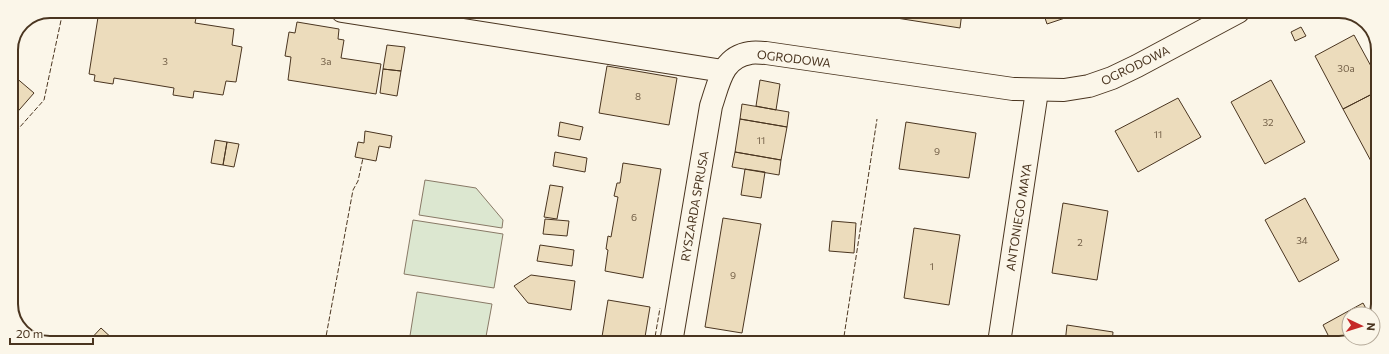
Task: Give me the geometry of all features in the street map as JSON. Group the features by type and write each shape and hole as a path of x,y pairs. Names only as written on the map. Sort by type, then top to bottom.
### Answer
{"street":[{"path":"386,18 723,71"},
{"name":"OGRODOWA","path":"723,71 734,58 750,53 766,53 1013,89 1037,91 1064,90 1089,86 1112,78 1227,18"},
{"name":"RYSZARDA SPRUSA","path":"672,336 711,106 723,71"},
{"name":"ANTONIEGO MAYA","path":"1000,336 1037,91"}],"green space":[{"path":"425,180 476,188 503,220 502,228 419,215"},
{"path":"413,220 503,234 494,288 404,274"},
{"path":"417,292 492,304 486,336 410,336"}],"building":[{"path":"98,18 196,18 195,23 234,29 232,45 242,47 236,82 226,81 223,95 194,91 193,98 173,95 174,88 114,78 113,84 94,81 95,75 89,74"},
{"path":"896,18 961,18 960,28"},
{"path":"1045,18 1065,18 1047,24"},
{"path":"297,22 339,29 338,39 344,40 341,58 381,64 376,94 288,80 291,57 285,56 289,32 295,33"},
{"path":"1301,27 1306,36 1295,41 1291,32"},
{"path":"1354,35 1371,66 1371,95 1343,109 1315,56"},
{"path":"387,45 405,47 401,71 383,69"},
{"path":"607,66 677,78 669,125 599,113"},
{"path":"383,69 401,71 397,96 380,93"},
{"path":"18,79 34,93 18,111"},
{"path":"760,80 780,84 776,110 756,106"},
{"path":"1271,80 1305,142 1265,164 1231,102"},
{"path":"1371,95 1371,161 1343,109"},
{"path":"1178,98 1201,137 1138,172 1115,131"},
{"path":"742,104 789,112 787,127 740,119"},
{"path":"740,119 787,127 781,160 735,152"},
{"path":"560,122 583,127 580,140 558,136"},
{"path":"906,122 976,133 969,178 899,169"},
{"path":"365,131 392,136 390,148 379,146 376,161 355,157 358,142 364,143"},
{"path":"215,140 227,142 223,165 211,163"},
{"path":"227,142 239,144 234,167 223,165"},
{"path":"555,152 587,158 585,172 553,166"},
{"path":"735,152 781,160 779,175 732,167"},
{"path":"623,163 661,169 643,278 605,271 608,236 611,237 618,197 614,196 617,183 620,183"},
{"path":"745,169 765,172 761,198 741,195"},
{"path":"550,185 563,187 557,219 544,217"},
{"path":"1305,198 1339,260 1299,282 1265,220"},
{"path":"1063,203 1108,211 1097,280 1052,273"},
{"path":"723,218 761,224 742,333 705,327"},
{"path":"545,219 569,221 567,236 543,234"},
{"path":"832,221 856,223 854,253 829,251"},
{"path":"914,228 960,235 949,305 904,298"},
{"path":"540,245 574,250 572,266 537,261"},
{"path":"531,275 575,281 571,310 528,303 514,286"},
{"path":"608,300 650,307 645,336 602,336"},
{"path":"1363,303 1365,306 1358,306"},
{"path":"1341,315 1341,336 1328,336 1323,325"},
{"path":"1067,325 1113,332 1113,336 1066,336"},
{"path":"101,328 110,336 94,336"}],"fence":[{"path":"18,129 44,100 62,18"},
{"path":"844,336 877,119"},
{"path":"326,336 353,190 358,181 363,158"},
{"path":"655,336 660,308"}]}
